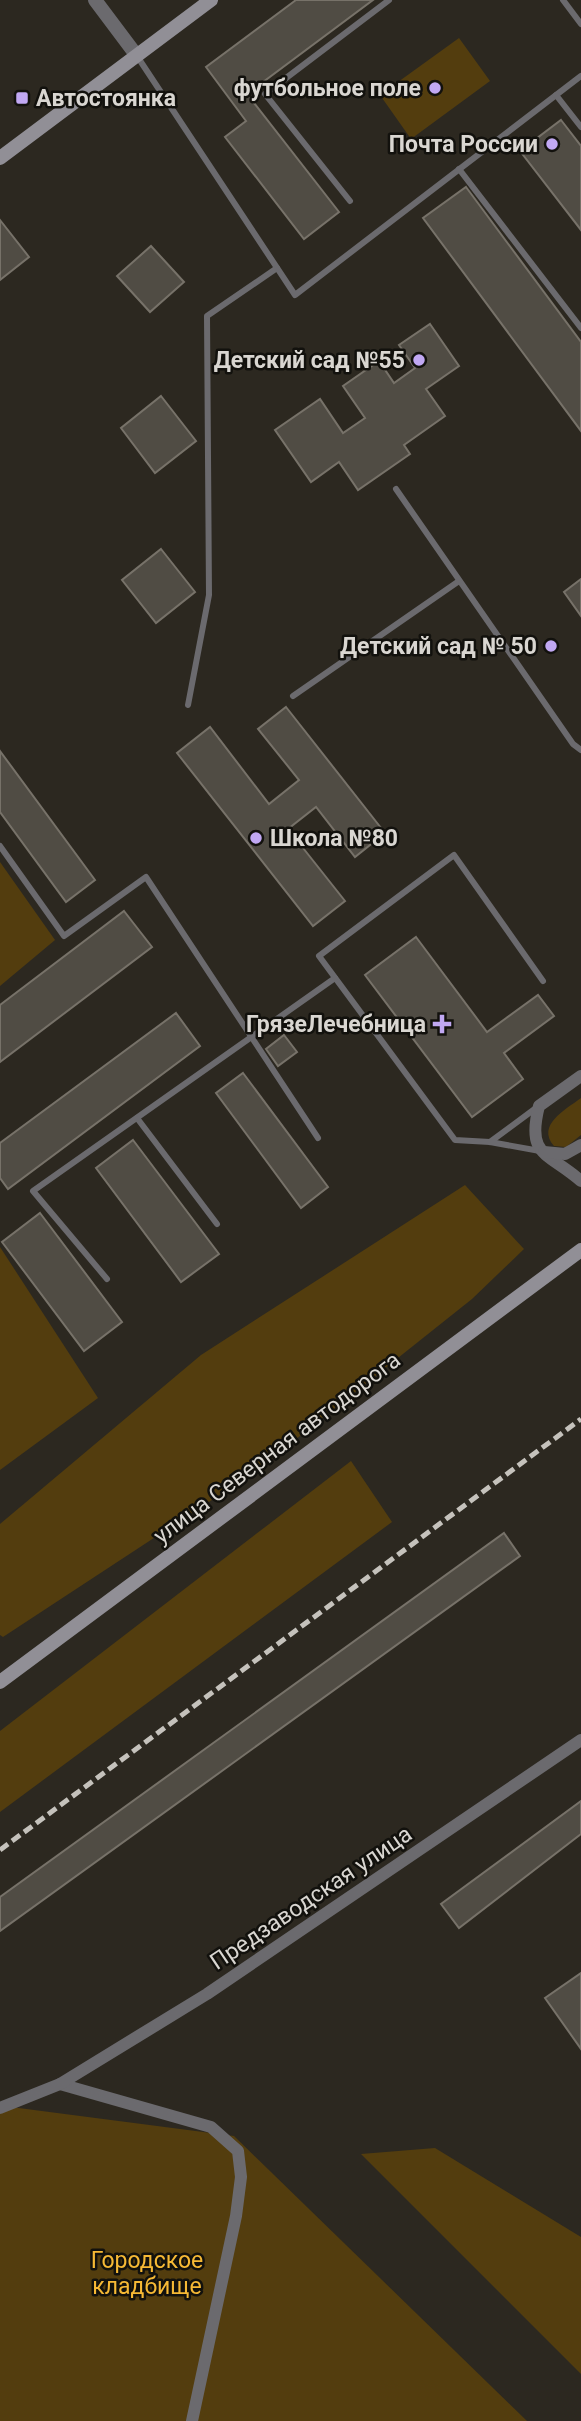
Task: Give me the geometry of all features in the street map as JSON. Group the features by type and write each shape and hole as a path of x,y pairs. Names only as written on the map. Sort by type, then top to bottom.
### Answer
{"main road":[{"path":"0,158 211,0"},
{"name":"улица Северная автодорога","path":"0,1681 581,1250"}],"street":[{"path":"95,0 137,56"},
{"path":"579,1079 539,1106 534,1132 540,1151 581,1181"},
{"path":"540,1151 565,1154 581,1145"},
{"name":"Предзаводская улица","path":"0,2108 60,2084 207,1994 581,1740"},
{"path":"60,2084 211,2127 238,2151 241,2177 236,2216 192,2421"}],"lane":[{"path":"350,201 265,94 389,0"},
{"path":"563,0 581,24"},
{"path":"137,56 295,295 581,76"},
{"path":"556,95 581,127"},
{"path":"459,169 581,328"},
{"path":"188,705 209,595 207,316 277,268"},
{"path":"396,489 573,744 581,750"},
{"path":"293,696 459,581"},
{"path":"0,846 64,936 146,877 318,1138"},
{"path":"540,1151 490,1142 455,1140 319,956 454,855 543,981"},
{"path":"107,1279 33,1191 335,978"},
{"path":"490,1142 539,1106"},
{"path":"137,1118 217,1224"}],"green space":[{"name":"футбольное поле","path":"459,38 490,81 411,139 380,95"},
{"path":"0,862 55,940 0,986"},
{"path":"581,1098 581,1135 566,1147 554,1146 549,1138 550,1125"},
{"path":"465,1185 524,1249 472,1299 256,1471 3,1637 0,1635 0,1524 201,1355"},
{"path":"0,1247 98,1398 0,1470"},
{"path":"351,1461 392,1522 0,1812 0,1731"},
{"name":"Городское кладбище","path":"11,2107 234,2136 527,2421 0,2421 0,2112"},
{"path":"435,2148 581,2237 581,2374 361,2154"}],"building":[{"path":"296,0 373,0 247,94 339,212 304,239 225,137 246,121 206,67"},
{"path":"561,120 581,146 581,230 520,151"},
{"path":"466,187 581,342 581,431 423,218"},
{"path":"0,220 29,257 0,280"},
{"path":"151,246 184,282 150,312 117,276"},
{"path":"430,324 459,366 426,389 445,416 404,445 410,454 358,490 339,462 311,482 275,430 320,399 343,433 365,418 343,386 379,361 394,383 415,368 399,345"},
{"path":"161,396 196,441 155,473 121,428"},
{"path":"161,549 195,592 156,623 122,580"},
{"path":"581,579 581,616 564,592"},
{"path":"286,707 385,833 355,857 316,807 288,829 345,901 313,926 177,753 210,727 269,804 299,780 258,729"},
{"path":"0,751 95,880 66,902 0,812"},
{"path":"124,911 152,947 0,1062 0,1005"},
{"name":"ГрязеЛечебница","path":"416,937 487,1032 538,995 554,1016 504,1053 523,1079 472,1117 365,975"},
{"path":"176,1013 200,1046 8,1189 0,1178 0,1143"},
{"path":"284,1035 297,1052 278,1066 266,1049"},
{"path":"243,1073 328,1187 301,1208 216,1093"},
{"path":"133,1140 219,1254 181,1282 96,1168"},
{"path":"40,1213 122,1322 84,1351 2,1242"},
{"path":"504,1533 520,1556 0,1931 0,1897"},
{"path":"581,1801 581,1834 459,1928 441,1904"},
{"path":"581,1973 581,2049 545,1998"}],"railway":[{"path":"0,1850 581,1419"}],"place":[{"name":"футбольное поле","path":"435,88"},
{"name":"Автостоянка","path":"22,98"},
{"name":"Почта России","path":"552,144"},
{"name":"Детский сад №55","path":"419,360"},
{"name":"Детский сад № 50","path":"551,646"},
{"name":"Школа №80","path":"256,838"},
{"name":"ГрязеЛечебница","path":"442,1024"}]}
